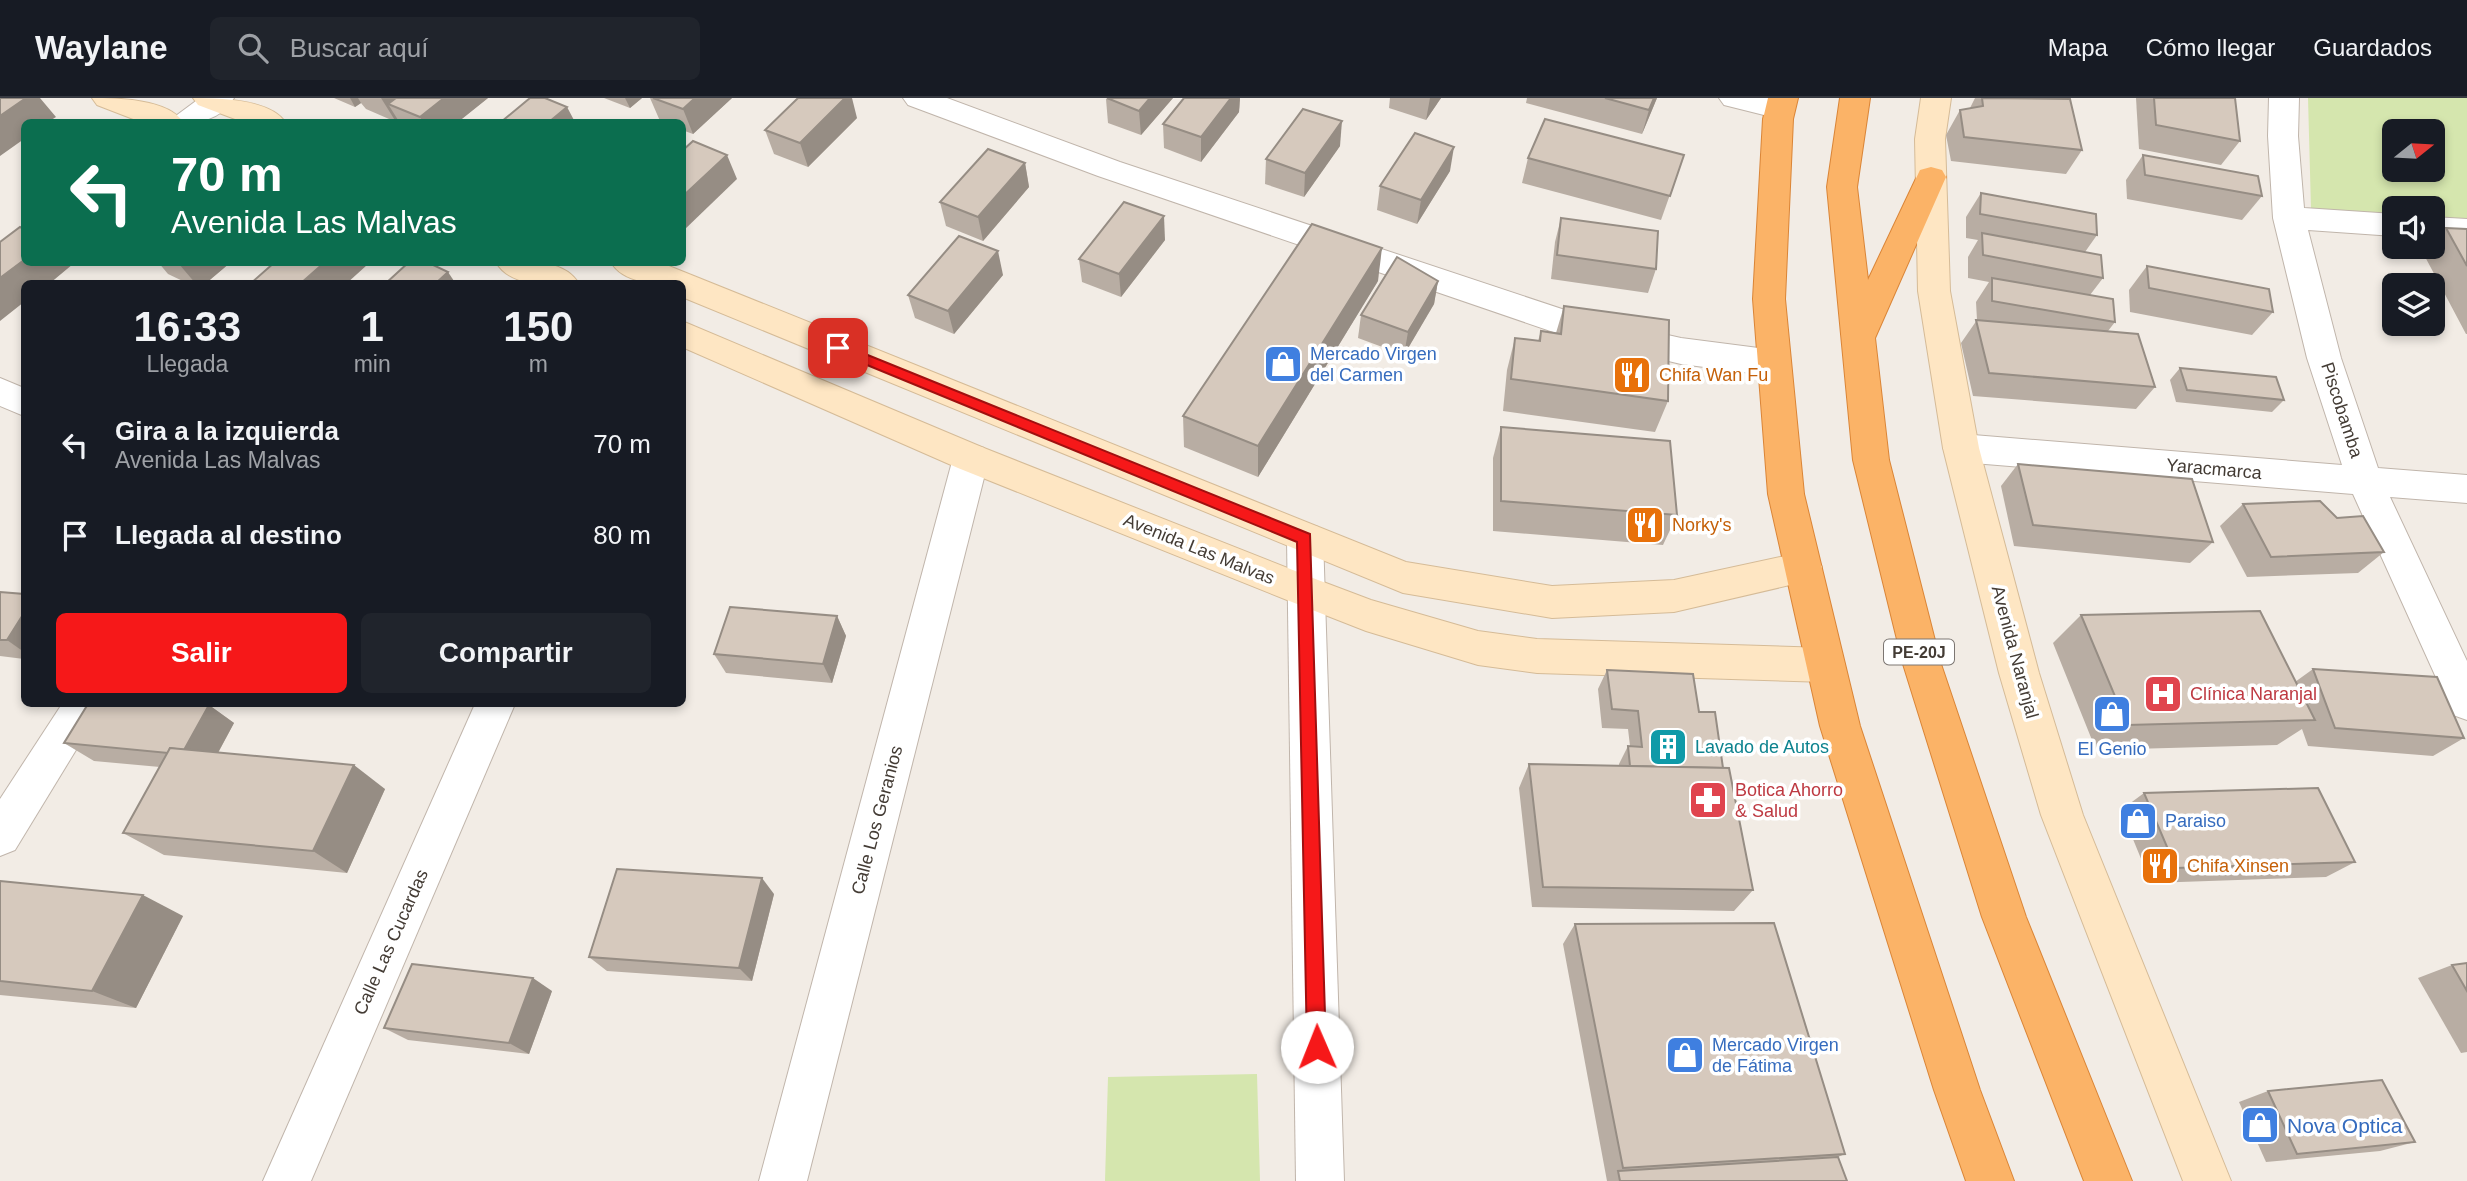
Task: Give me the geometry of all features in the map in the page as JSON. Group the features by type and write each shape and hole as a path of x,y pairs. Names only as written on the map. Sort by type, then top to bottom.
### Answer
{"highway":[{"name":"PE-20J","path":"1856,98 1842,187 1871,460 1922,664 2004,917 2108,1181"},
{"path":"1782,104 1769,299 1787,494 1840,726 1957,1090 1990,1181"},
{"path":"1858,340 1931,177"}],"street":[{"path":"107,98 160,119"},
{"path":"918,98 1109,169 1580,328 1681,351 1774,363"},
{"path":"1734,98 1782,104"},
{"name":"Avenida Naranjal","path":"1936,98 1930,139 1934,291 1961,448 2019,673 2062,816 2207,1181"},
{"name":"Piscobamba","path":"2284,98 2283,136 2289,218 2325,358 2365,481 2467,703"},
{"path":"191,119 214,99 263,119"},
{"path":"2289,218 2382,224"},
{"path":"2445,229 2467,230"},
{"path":"521,266 554,280"},
{"path":"637,266 671,280"},
{"path":"686,286 1403,577 1552,602 1674,596 1803,567"},
{"name":"Avenida Las Malvas","path":"686,335 971,458 1305,591 1366,615 1478,648 1537,656 1826,665"},
{"path":"0,391 21,402"},
{"name":"Yaracmarca","path":"1961,448 2467,489"},
{"name":"Calle Los Geranios","path":"783,1181 971,458"},
{"path":"1305,538 1320,1181"},
{"path":"0,836 82,707"},
{"name":"Calle Las Cucardas","path":"287,1181 494,707"}],"green space":[{"path":"2308,98 2467,98 2467,219 2445,218 2445,196 2382,196 2382,213 2311,209"},
{"path":"1257,1074 1260,1181 1105,1181 1108,1077"}],"building":[{"path":"0,98 26,98 0,116"},
{"path":"396,98 444,98 420,117 388,104"},
{"path":"530,98 545,98 567,107 553,119 505,119"},
{"path":"653,98 695,98 683,109"},
{"path":"798,98 845,98 800,143 765,130"},
{"path":"1107,98 1150,98 1139,111"},
{"path":"1184,98 1231,98 1201,137 1163,124"},
{"path":"1605,98 1654,98 1649,110"},
{"path":"1982,98 2070,99 2082,150 1964,137 1960,110 1983,106"},
{"path":"2154,98 2235,98 2240,141 2156,125"},
{"path":"1303,109 1342,121 1305,173 1266,159"},
{"path":"1545,119 1684,155 1670,196 1528,158"},
{"path":"1415,133 1454,147 1421,200 1380,186"},
{"path":"693,141 727,155 686,193 686,147"},
{"path":"988,149 1025,163 978,217 940,202"},
{"path":"2143,155 2258,176 2262,196 2145,175"},
{"path":"1981,193 2096,214 2097,235 1980,214"},
{"path":"1124,202 1164,216 1119,274 1079,259"},
{"path":"1561,218 1658,231 1656,269 1557,255"},
{"name":"Mercado Virgen del Carmen","path":"1312,224 1382,248 1258,446 1183,416"},
{"path":"21,228 21,262 0,278 0,242"},
{"path":"2446,228 2467,229 2467,266"},
{"path":"1982,233 2101,255 2103,278 1983,255"},
{"path":"959,236 998,251 948,311 908,295"},
{"path":"1397,257 1438,281 1408,332 1361,315"},
{"path":"270,266 320,266 305,280 255,280"},
{"path":"405,266 435,266 448,272 439,280 389,280"},
{"path":"2147,266 2269,289 2273,312 2149,288"},
{"path":"1992,278 2113,299 2115,322 1992,301"},
{"path":"1564,306 1669,320 1668,401 1511,379 1515,338 1540,341 1541,331 1561,334"},
{"path":"1976,320 2138,334 2155,387 1989,373"},
{"path":"2180,368 2276,377 2284,400 2187,390"},
{"path":"1501,427 1670,441 1677,515 1501,501"},
{"path":"2018,464 2192,479 2213,542 2033,525"},
{"path":"2320,501 2337,518 2363,516 2384,552 2271,557 2243,504"},
{"path":"0,592 21,594 21,618 7,640 0,640"},
{"path":"730,607 837,616 823,664 714,654"},
{"path":"2260,611 2315,720 2127,725 2081,615"},
{"path":"2313,669 2437,677 2464,738 2335,728"},
{"name":"Lavado de Autos","path":"1607,670 1693,674 1699,712 1715,712 1723,768 1630,766 1628,746 1642,747 1638,711 1612,709"},
{"path":"86,707 208,707 184,750 170,748 168,753 64,743"},
{"path":"170,748 354,765 313,851 123,833"},
{"path":"1529,764 1729,768 1753,890 1543,887"},
{"path":"2318,788 2355,862 2176,868 2144,793"},
{"path":"617,869 762,878 739,968 589,957"},
{"path":"0,881 143,895 92,991 0,981"},
{"name":"Mercado Virgen de Fátima","path":"1774,923 1845,1154 1623,1168 1575,924"},
{"path":"2467,963 2467,991 2452,965"},
{"path":"412,964 533,978 509,1043 384,1028"},
{"path":"2382,1080 2415,1142 2297,1154 2268,1091"},
{"path":"1838,1157 1847,1181 1620,1181 1618,1171"}],"place":[{"name":"Mercado Virgen del Carmen","path":"1283,364"},
{"name":"Chifa Wan Fu","path":"1632,375"},
{"name":"Norky's","path":"1645,525"},
{"name":"Clínica Naranjal","path":"2163,694"},
{"name":"El Genio","path":"2112,714"},
{"name":"Lavado de Autos","path":"1668,747"},
{"name":"Botica Ahorro & Salud","path":"1708,800"},
{"name":"Paraiso","path":"2138,821"},
{"name":"Chifa Xinsen","path":"2160,866"},
{"name":"Mercado Virgen de Fátima","path":"1685,1055"},
{"name":"Nova Optica","path":"2260,1125"}],"route":[{"path":"838,348 1305,538 1317,1047"}]}
